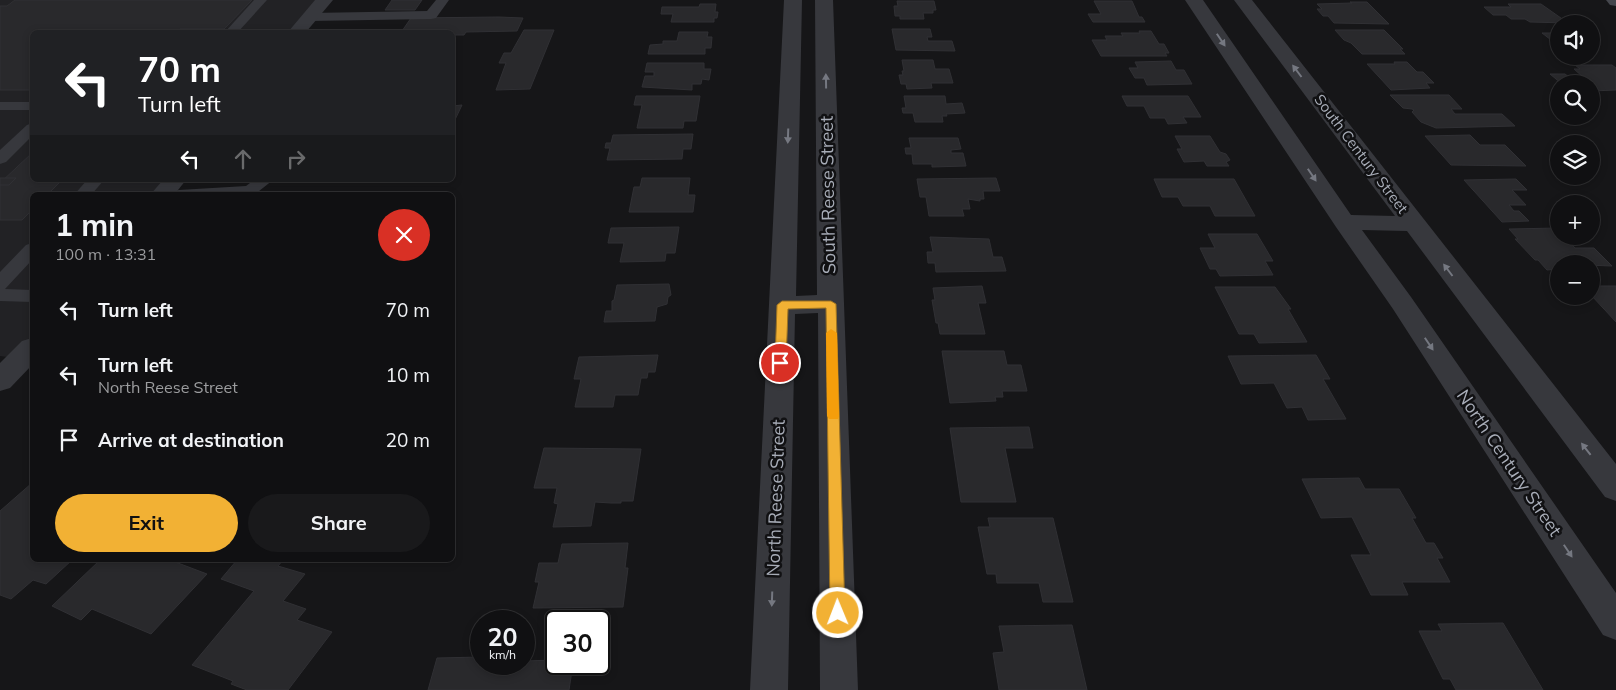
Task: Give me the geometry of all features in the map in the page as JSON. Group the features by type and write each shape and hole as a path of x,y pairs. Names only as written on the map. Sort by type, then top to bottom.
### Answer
{"street":[{"path":"299,30 324,0"},
{"path":"792,0 782,305 831,304"},
{"name":"South Reese Street","path":"824,0 839,690"},
{"path":"1194,0 1344,222 1413,224"},
{"name":"South Century Street","path":"1243,0 1616,488"},
{"path":"165,192 173,182"},
{"name":"North Century Street","path":"1344,222 1402,303 1616,623"},
{"name":"North Reese Street","path":"769,690 782,305"},
{"path":"0,380 28,354"}],"lane":[{"path":"233,30 261,0"},
{"path":"310,16 431,15 443,0"},
{"path":"0,106 30,106"},
{"path":"0,159 30,130"},
{"path":"85,192 94,182"},
{"path":"232,192 250,191 262,182"},
{"path":"0,284 30,251"},
{"path":"0,295 30,296"}],"shaded area":[{"path":"0,0 324,0 299,30 30,30 30,182 173,182 165,192 30,192 30,350 23,359 0,356"}],"building":[{"path":"15,0 252,0 224,29 30,30 30,90 0,90 0,6 7,6"},
{"path":"392,0 422,0 415,10 385,10"},
{"path":"897,1 934,1 936,10 933,10 933,13 923,13 924,19 900,19 900,16 895,16 894,6 898,6"},
{"path":"1094,1 1132,1 1139,17 1142,17 1145,22 1093,22 1088,14 1101,14"},
{"path":"1350,2 1367,2 1389,24 1334,23 1328,16 1323,16 1317,9 1322,9 1317,4 1352,3"},
{"path":"700,4 716,4 715,12 718,12 714,22 671,22 673,14 661,14 662,7 699,7"},
{"path":"1508,4 1541,4 1557,15 1550,15 1550,23 1530,22 1525,19 1511,19 1506,15 1493,15 1484,7 1511,7"},
{"path":"411,18 523,18 517,31 466,32 464,35 455,35 455,30 403,30"},
{"path":"892,29 930,29 932,37 927,37 928,41 952,41 955,51 896,50"},
{"path":"524,30 554,30 530,89 496,90 506,63 499,63 504,53 511,53"},
{"path":"1335,30 1384,30 1403,49 1400,49 1405,54 1362,54"},
{"path":"1139,31 1151,31 1159,44 1164,44 1169,53 1165,53 1167,56 1101,56 1092,40 1107,40 1105,36 1123,36 1121,33 1140,33"},
{"path":"679,32 708,32 707,37 712,37 711,48 705,48 705,54 648,54 650,45 663,44 663,41 677,41"},
{"path":"1542,33 1550,33 1550,39"},
{"path":"902,60 933,60 935,69 949,69 953,83 931,83 932,88 907,89 906,84 901,84 899,75 903,75 902,71 904,71"},
{"path":"1171,61 1176,70 1184,70 1192,84 1147,85 1144,78 1135,78 1129,68 1138,68 1135,62"},
{"path":"1394,62 1407,62 1417,72 1423,72 1434,83 1426,83 1430,88 1391,90 1367,64 1395,64"},
{"path":"647,63 704,63 704,69 711,69 709,80 702,79 701,84 692,84 692,90 642,87 645,76 654,76 654,72 645,72"},
{"path":"1575,65 1612,65 1616,68 1616,90 1600,91 1600,75 1581,75 1574,69 1580,69"},
{"path":"1390,95 1449,95 1462,109 1451,109 1455,114 1502,114 1515,126 1436,128 1421,122 1412,112 1414,110 1403,108"},
{"path":"636,96 700,96 696,121 684,121 683,128 637,128 642,105 634,105"},
{"path":"904,96 945,96 946,104 962,103 965,113 946,114 947,116 942,116 943,122 915,122 913,113 903,113 902,108 906,108"},
{"path":"1122,96 1188,96 1201,117 1183,117 1187,123 1168,124 1165,118 1150,118 1144,106 1127,106"},
{"path":"462,105 455,120 455,106"},
{"path":"693,134 691,149 683,149 682,159 607,160 610,148 605,148 606,143 611,143 613,135"},
{"path":"1470,135 1480,145 1505,145 1526,166 1451,165 1425,136"},
{"path":"1175,136 1210,136 1220,152 1226,154 1230,160 1226,162 1229,166 1207,166 1204,161 1184,162 1177,149 1182,149"},
{"path":"909,138 958,138 961,149 951,150 951,153 963,153 966,166 932,167 932,164 913,164 912,154 906,154 905,148 911,148"},
{"path":"30,155 30,182 60,182 50,192 30,192 30,212 22,220 0,220 0,183"},
{"path":"0,178 16,178 9,185 0,185"},
{"path":"642,178 690,178 688,195 695,195 693,212 629,212 634,187 640,187"},
{"path":"996,178 1000,191 983,191 984,199 980,199 980,201 968,199 970,209 962,209 964,216 929,216 926,197 920,197 917,179"},
{"path":"1154,179 1234,179 1255,216 1215,216 1210,206 1183,206 1178,197 1162,197"},
{"path":"1516,179 1527,190 1512,190 1526,205 1509,205 1514,211 1519,211 1529,221 1502,222 1464,180"},
{"path":"679,227 675,253 666,253 665,261 620,262 624,243 608,243 611,228"},
{"path":"1550,228 1550,245 1572,245 1575,248 1594,248 1612,266 1600,266 1600,255 1550,255 1550,270 1547,270 1515,239 1518,239 1509,229"},
{"path":"1208,234 1257,234 1273,261 1265,261 1273,275 1220,276 1216,269 1210,269 1200,248 1215,248"},
{"path":"930,237 989,239 993,257 1002,257 1006,271 936,272 935,263 928,263 927,252 933,252"},
{"path":"669,284 671,295 668,297 667,304 657,307 655,321 604,322 606,311 612,311 612,301 614,300 617,285"},
{"path":"982,286 986,303 978,303 985,334 940,334 932,300 935,300 933,288"},
{"path":"1600,286 1616,286 1616,322 1600,305"},
{"path":"1215,287 1275,287 1291,309 1288,309 1307,342 1259,343 1254,334 1239,334"},
{"path":"942,351 1004,351 1007,365 1021,365 1027,391 1002,391 1003,397 995,397 996,401 950,403"},
{"path":"658,355 655,372 648,372 647,378 641,378 638,395 615,395 613,407 575,407 581,379 574,379 579,357"},
{"path":"1316,355 1330,379 1323,379 1346,419 1308,420 1302,407 1287,408 1274,383 1241,384 1228,356"},
{"path":"1029,427 1033,448 1005,448 1016,502 961,502 950,428"},
{"path":"544,448 641,449 633,501 621,501 621,503 595,502 591,526 553,527 558,504 554,503 557,488 534,488"},
{"path":"1359,478 1365,489 1399,489 1416,518 1412,518 1426,543 1434,543 1443,558 1437,558 1450,582 1402,582 1408,595 1371,595 1351,555 1371,555 1352,517 1321,518 1302,479"},
{"path":"30,485 30,562 70,562 46,584 33,580 11,599 0,595 0,511"},
{"path":"988,518 1053,518 1073,602 1043,602 1039,583 997,583 996,574 987,574 978,527 990,527"},
{"path":"628,543 625,568 628,568 623,607 533,608 539,582 535,582 539,563 558,563 562,544"},
{"path":"98,562 175,562 207,574 151,634 92,609 81,620 52,606"},
{"path":"235,562 281,562 278,566 305,574 283,601 306,609 297,620 332,632 288,690 247,690 231,684 233,681 192,665 254,591 221,579"},
{"path":"1503,623 1543,690 1456,690 1450,679 1443,679 1419,631 1442,631 1438,624"},
{"path":"1072,625 1087,690 999,690 993,653 1004,652 999,626"},
{"path":"470,657 470,675 535,675 535,661 545,660 545,675 571,675 569,690 428,690 437,658"}],"slow traffic":[{"path":"831,333 833,416"}],"route":[{"path":"780,363 782,305 831,304 838,613"}]}
